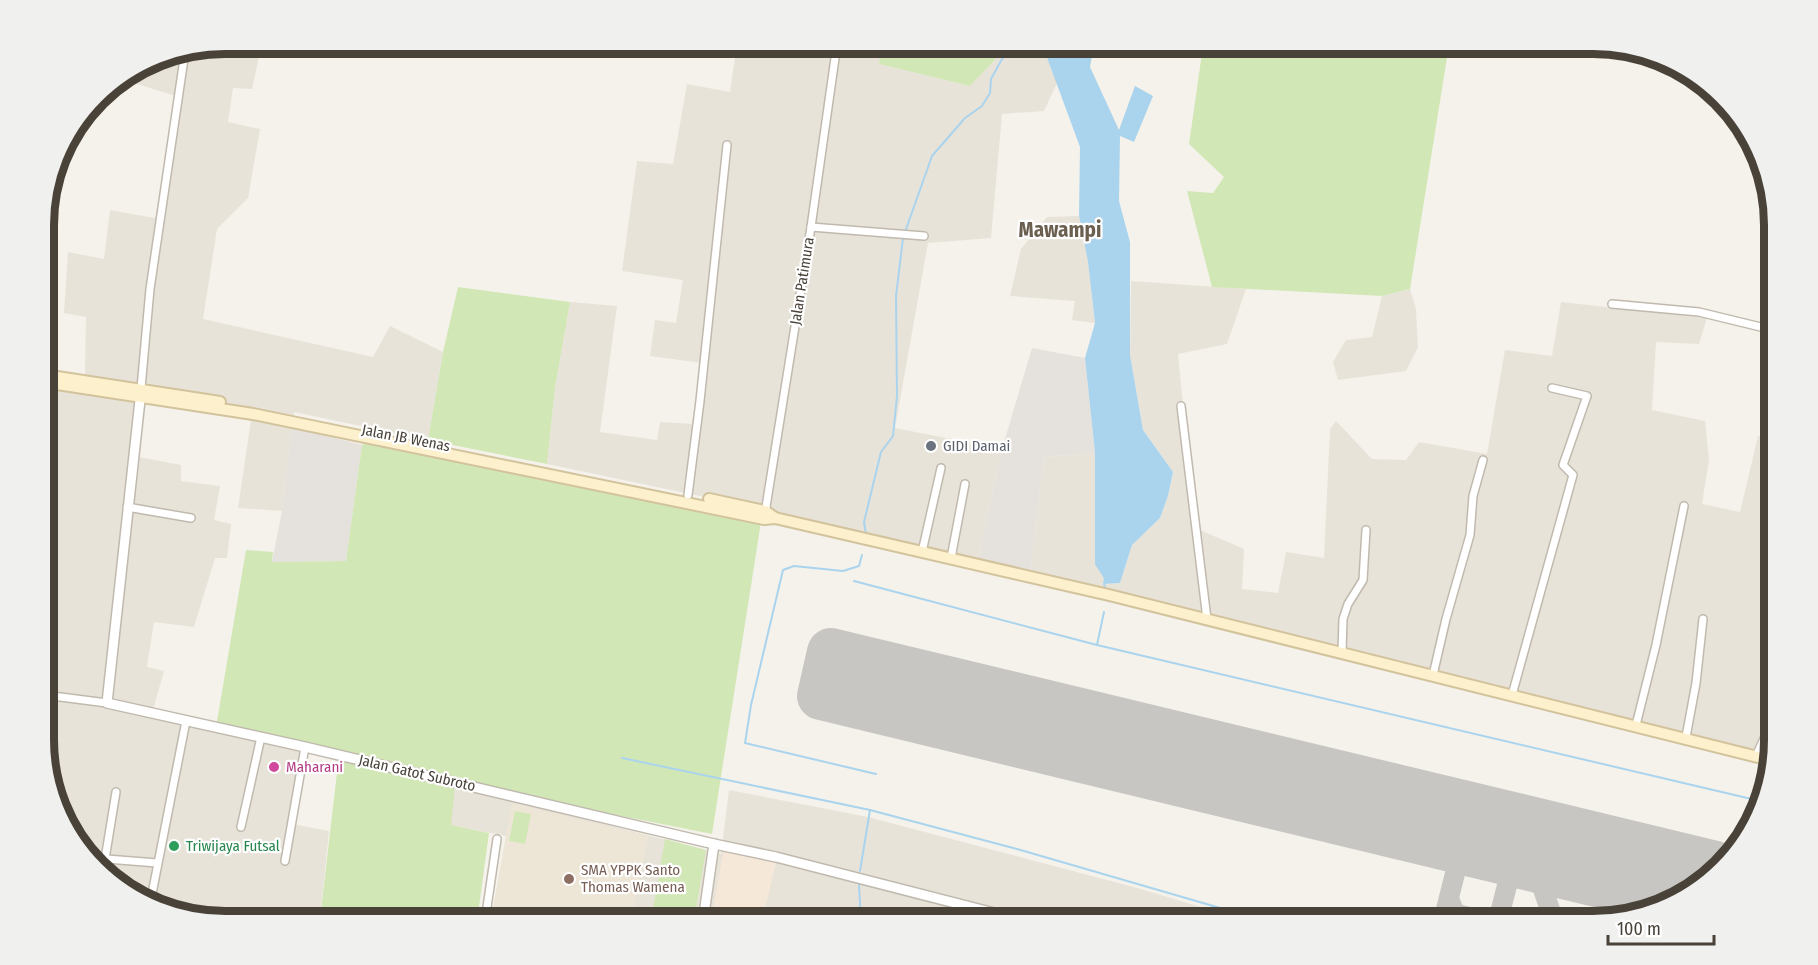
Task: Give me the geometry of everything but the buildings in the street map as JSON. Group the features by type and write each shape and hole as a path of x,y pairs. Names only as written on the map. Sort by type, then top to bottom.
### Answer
{"main road":[{"name":"Jalan JB Wenas","path":"54,377 321,425 768,516"},
{"name":"Jalan JB Wenas","path":"54,383 141,392"},
{"name":"Jalan JB Wenas","path":"540,469 688,495 768,516"},
{"path":"768,516 1207,619 1763,758"}],"street":[{"name":"Jalan Patimura","path":"768,516 836,54"},
{"path":"54,696 107,703 150,289 184,59"},
{"path":"688,495 727,145"},
{"path":"810,227 924,236"},
{"path":"1612,304 1699,312 1764,328"},
{"path":"1512,695 1573,474 1563,465 1587,396 1552,387"},
{"path":"1181,406 1207,619"},
{"path":"1433,675 1446,618 1470,536 1473,496 1483,460"},
{"path":"922,552 941,468"},
{"path":"951,558 965,484"},
{"path":"1636,725 1656,645 1684,506"},
{"path":"127,507 191,518"},
{"path":"1342,652 1343,619 1347,604 1363,580 1366,530"},
{"path":"1686,737 1701,648 1703,619"},
{"name":"Jalan Gatot Subroto","path":"107,703 776,857 970,911"},
{"path":"152,894 186,721"},
{"path":"241,827 261,737"},
{"path":"1756,756 1764,739"},
{"path":"285,861 305,747"},
{"path":"116,792 105,860 157,863"},
{"path":"486,911 498,839"},
{"path":"704,911 714,844"}],"shaded area":[{"path":"214,54 260,54 252,89 233,88 228,122 260,129 248,198 217,229 203,319 373,357 390,326 443,352 428,440 294,412 282,511 238,508 252,413 138,390 134,456 181,465 181,481 220,486 214,520 231,524 227,558 215,558 194,627 154,622 147,667 164,671 152,713 305,747 292,824 329,831 321,911 203,910 170,902 130,882 97,853 83,835 67,805 55,762 54,384 87,388 85,375 86,317 64,313 68,252 104,259 110,210 160,219 179,97 131,82 160,67 192,57"},
{"path":"736,54 880,54 879,64 970,86 1000,54 1046,54 1057,83 1044,111 1002,114 991,238 928,243 895,428 1002,449 978,561 762,509 547,464 555,388 570,302 617,306 600,432 657,440 660,422 694,424 702,363 650,356 655,320 676,323 683,280 622,271 637,161 673,164 687,84 730,92"},
{"path":"1079,216 1088,262 1095,323 1072,320 1075,301 1010,296 1021,249 1047,217"},
{"path":"1131,281 1246,289 1227,344 1178,354 1195,528 1244,549 1242,589 1278,593 1286,552 1324,558 1330,429 1336,421 1372,459 1406,460 1419,442 1487,454 1505,350 1552,356 1561,302 1707,318 1699,344 1656,342 1652,410 1705,421 1709,460 1702,504 1740,512 1758,436 1764,437 1763,751 1638,724 1509,689 1030,573 1044,457 1095,453 1095,536 1105,578 1104,584 1120,583 1132,545 1160,518 1173,472 1143,430 1130,355"},
{"path":"1410,289 1416,309 1418,347 1406,371 1338,380 1333,362 1346,340 1372,337 1382,296"},
{"path":"1032,348 1085,358 1095,453 1044,457 1030,573 978,561 1002,449"},
{"path":"292,427 362,445 346,561 272,562 282,511"},
{"path":"455,786 721,854 729,790 868,817 1141,889 1214,911 493,911 506,836 450,825"},
{"name":"SMA YPPK Santo Thomas Wamena","path":"512,803 648,836 633,911 493,911"},
{"path":"724,848 777,859 764,911 713,911"}],"green space":[{"path":"880,54 1000,54 970,86 879,64"},
{"path":"1202,54 1316,54 1318,56 1319,54 1448,54 1410,289 1382,296 1212,287 1187,191 1213,193 1224,177 1189,144"},
{"path":"458,287 570,302 555,388 547,464 428,440 443,352"},
{"path":"367,442 761,522 712,834 455,786 451,825 489,833 478,911 321,911 339,755 216,727 246,550 273,552 272,562 346,561 362,445"},
{"path":"515,811 531,814 525,844 509,841"},
{"path":"665,839 706,850 696,911 653,911"}],"water":[{"path":"1046,54 1092,54 1090,67 1119,130 1135,86 1153,96 1134,142 1120,136 1119,201 1130,242 1130,355 1143,430 1173,472 1160,518 1132,545 1120,583 1104,584 1105,578 1095,564 1095,453 1085,358 1095,323 1088,262 1079,216 1080,147"}],"waterway":[{"path":"905,232 932,156 965,118 982,106 990,93 991,79 1007,54"},
{"path":"866,534 864,522 881,452 893,436 897,396 896,296 903,238"},
{"path":"862,555 859,566 843,571 794,566 783,570 751,705 745,743 876,774"},
{"path":"1096,564 1105,578 1106,590"},
{"path":"854,581 1097,645 1753,799"},
{"path":"1097,645 1104,612"},
{"path":"622,758 870,810 1017,849 1231,911"},
{"path":"860,871 870,810"},
{"path":"859,885 860,911"}],"taxiway":[{"path":"1446,911 1466,830"},
{"path":"1501,911 1518,842"},
{"path":"1525,844 1551,911"},
{"path":"1539,878 1547,860 1566,854"},
{"path":"1650,874 1661,877 1673,886 1672,891"},
{"path":"1449,899 1454,911"}],"runway":[{"path":"1658,898 821,696 831,652 1710,864"}],"place":[{"name":"GIDI Damai","path":"931,446"},
{"name":"Maharani","path":"274,767"},
{"name":"Triwijaya Futsal","path":"174,846"},
{"name":"SMA YPPK Santo Thomas Wamena","path":"569,879"}],"district":[{"name":"Mawampi","path":"1060,230"}]}
